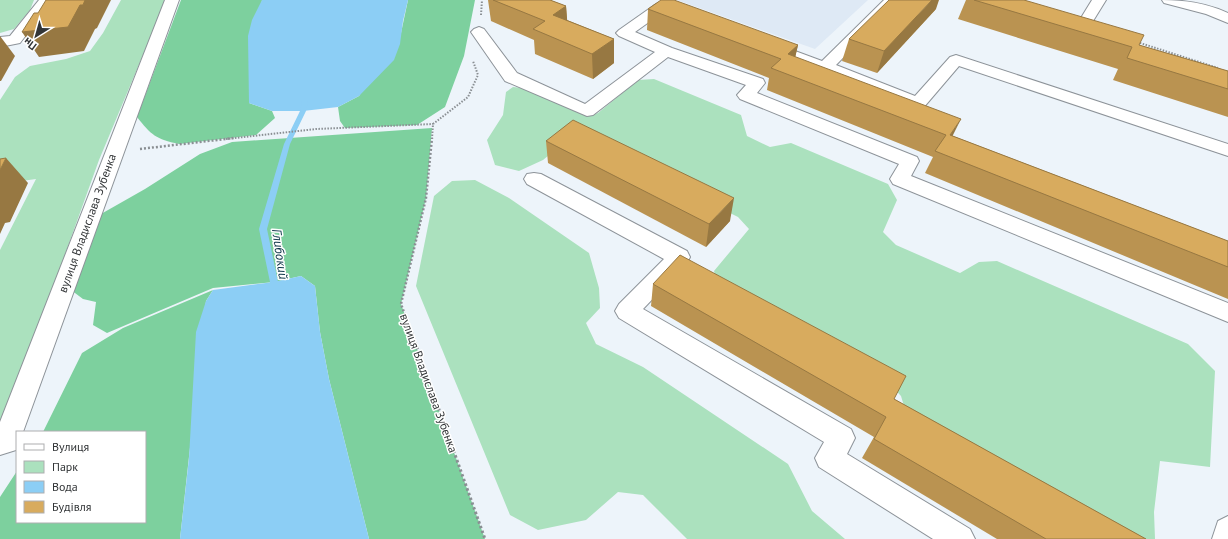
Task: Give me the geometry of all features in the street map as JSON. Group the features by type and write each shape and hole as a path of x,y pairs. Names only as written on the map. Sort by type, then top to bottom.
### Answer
{"street":[{"path":"0,42 15,40 46,0"},
{"name":"вулиця Владислава Зубенка","path":"0,443 6,442 172,0"},
{"path":"825,67 892,0"},
{"path":"1054,26 1080,31 1099,0"},
{"path":"1169,0 1211,11 1228,19"},
{"path":"684,15 661,7 624,33 666,51 757,83 746,95 910,161 900,179 1228,313"},
{"path":"479,32 511,77 587,111 666,51"},
{"path":"758,42 918,103 956,60 1228,150"},
{"path":"534,179 679,257 627,311 842,438 829,458 960,539"},
{"path":"1227,539 1228,531"}],"path":[{"path":"114,152 256,134 316,129 432,124 468,97 478,75 471,54 479,32"},
{"path":"1136,42 1222,70"},
{"name":"вулиця Владислава Зубенка","path":"432,124 426,198 401,304 485,539"}],"shaded area":[{"path":"677,0 868,0 815,49"}],"green space":[{"path":"0,0 34,0 30,10 14,29 0,33"},
{"path":"121,0 166,0 99,160 5,421 0,423 0,250 36,179 0,184 0,100 15,77 30,66 66,59 90,51 103,33"},
{"path":"181,0 262,0 249,103 272,111 275,118 256,135 179,144 159,138 150,132 137,117"},
{"path":"408,0 475,0 464,56 445,107 417,125 345,128 340,121 338,107 359,96 401,33"},
{"path":"654,79 741,115 747,136 770,147 791,143 888,184 897,200 883,232 896,245 960,273 979,262 997,261 1188,344 1215,371 1210,467 1160,461 1154,512 1155,539 1116,539 910,426 901,396 889,383 718,287 714,271 749,229 738,217 587,142 570,138 543,160 519,171 495,165 487,140 503,115 506,92 513,87 522,88 588,116 598,113 638,80"},
{"path":"432,128 426,198 401,304 485,539 369,539 329,379 320,332 315,286 301,276 274,282 213,288 107,333 93,325 96,302 83,299 71,290 101,214 145,189 200,154 232,142"},
{"path":"475,180 509,198 589,253 599,288 600,308 586,323 596,344 643,367 788,464 812,511 845,539 687,539 643,495 618,492 586,520 538,530 510,515 416,286 434,196 452,181"},
{"path":"213,290 206,301 180,539 0,539 0,497 16,473 16,523 146,523 146,431 43,431 82,353 123,328"}],"water":[{"path":"262,0 408,0 400,44 394,60 359,96 338,107 303,111 272,111 249,103 248,36 252,20"},
{"path":"301,276 315,286 320,332 329,379 369,539 180,539 189,458 196,332 206,301 213,290 274,282"}],"building":[{"path":"46,0 85,0 83,5 80,5 68,27 22,32 34,13 38,13"},
{"path":"493,0 550,0 566,6 553,15 614,39 592,54 533,29 545,21"},
{"path":"661,0 674,0 798,45 788,54 961,119 950,135 1228,241 1228,267 935,151 946,135 771,68 781,59 648,9"},
{"path":"889,0 932,0 884,51 849,39"},
{"path":"974,0 1024,0 1144,35 1139,45 1228,71 1228,89 1127,58 1132,47"},
{"path":"573,120 734,198 709,224 546,141"},
{"path":"6,158 0,170 0,159"},
{"path":"680,255 906,376 894,399 1146,539 1046,539 874,439 886,417 653,284"}],"waterway":[{"name":"Глибокий","path":"271,292 274,282 263,229 287,144 303,111 305,101"}]}
